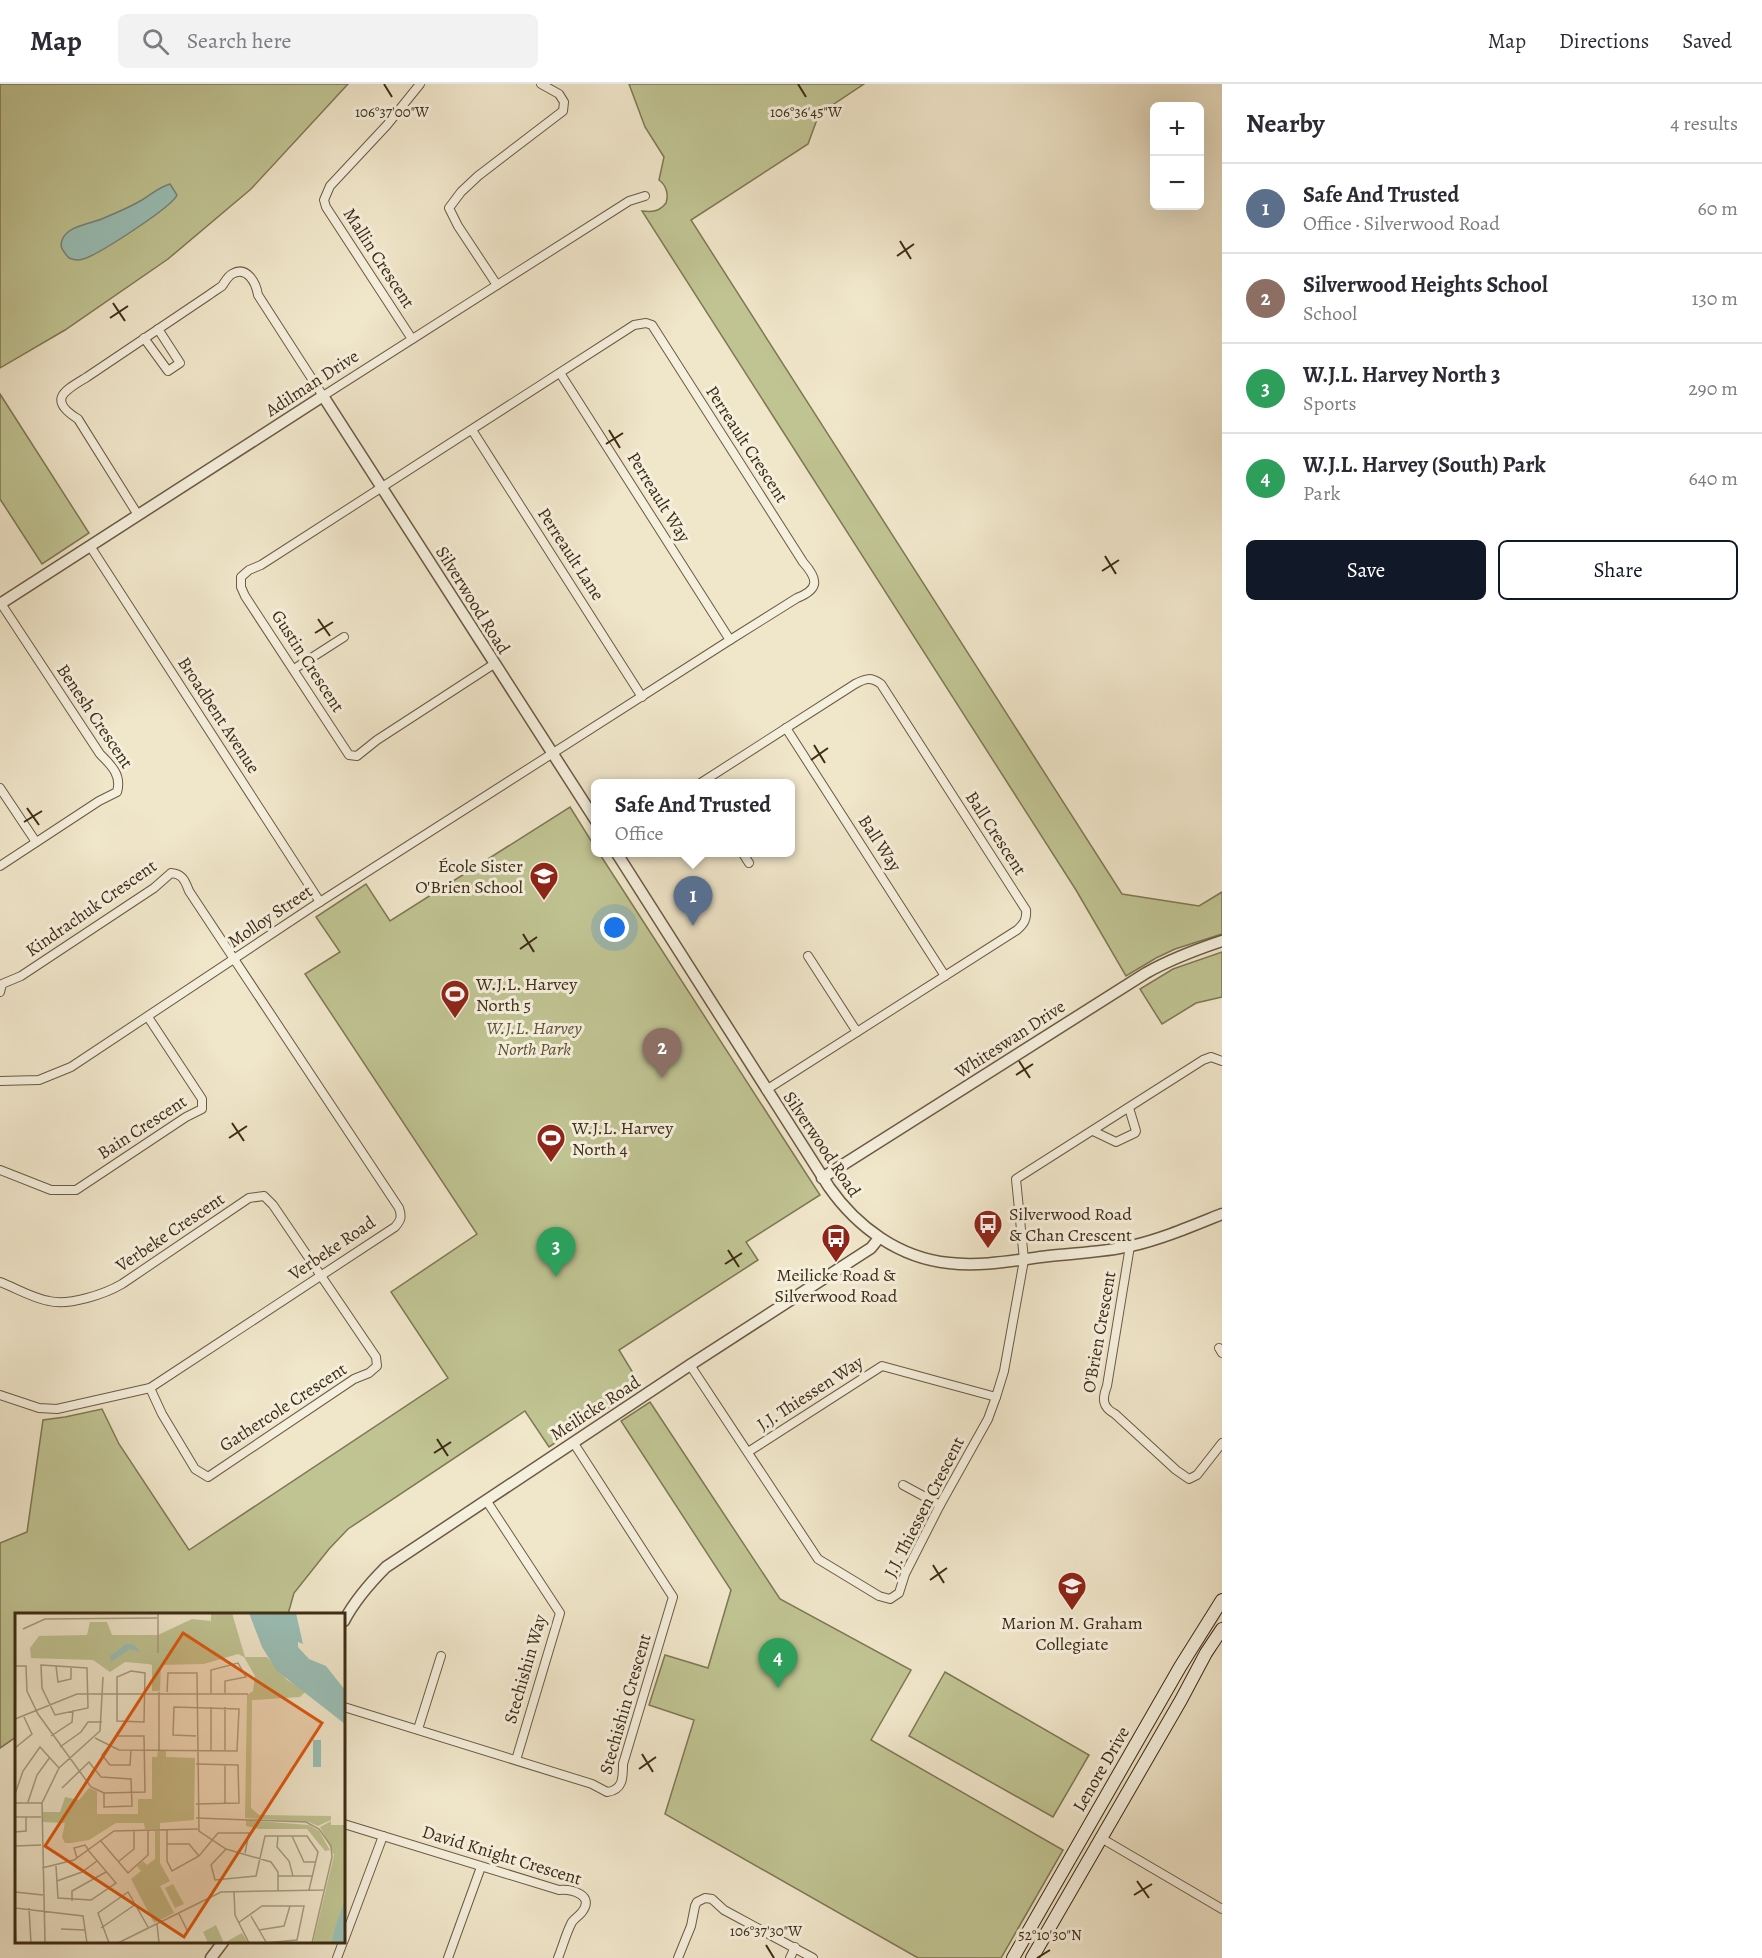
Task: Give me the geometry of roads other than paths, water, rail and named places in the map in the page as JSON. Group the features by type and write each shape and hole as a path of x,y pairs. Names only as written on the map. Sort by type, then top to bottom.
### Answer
{"main road":[{"name":"Lenore Drive","path":"1013,1958 1180,1667 1222,1600"},
{"name":"Lenore Drive","path":"1032,1958 1181,1701 1206,1653 1222,1629"}],"street":[{"name":"Mallin Crescent","path":"412,339 326,207 324,200 330,186 387,125 420,84"},
{"path":"497,285 458,226 449,208 460,192 477,176 563,111 564,102 559,94 541,84"},
{"name":"Adilman Drive","path":"0,603 629,201 645,196"},
{"path":"138,515 78,419 66,411 61,398 67,387 87,377 216,290 232,274 243,272 249,274 258,295 323,396"},
{"name":"Perreault Crescent","path":"382,488 634,325 646,323 652,325 803,562 812,572 815,579 814,586 808,593 551,754"},
{"path":"144,338 168,371 180,363 158,329"},
{"name":"Perreault Way","path":"560,373 730,640"},
{"name":"Silverwood Road","path":"323,396 591,814"},
{"name":"Perreault Lane","path":"472,429 642,697"},
{"name":"Gustin Crescent","path":"382,488 261,565 249,570 241,577 241,587 245,596 349,755 357,756 377,740 494,664"},
{"name":"Broadbent Avenue","path":"90,546 320,902"},
{"name":"Benesh Crescent","path":"0,603 100,754 117,774 120,784 117,792 99,801 0,866"},
{"path":"294,669 344,637"},
{"name":"Ball Crescent","path":"705,779 868,678 882,684 1026,910 1025,921 1017,930 766,1090"},
{"name":"Ball Way","path":"786,728 945,976"},
{"name":"Molloy Street","path":"0,1081 39,1080 72,1067 320,902 551,754"},
{"path":"0,788 36,842"},
{"name":"Silverwood Road","path":"619,857 822,1178 843,1208 879,1238 924,1258 949,1263 989,1263 1130,1246 1175,1233 1222,1214"},
{"path":"745,857 749,863"},
{"name":"Kindrachuk Crescent","path":"0,992 2,984 21,976 154,888 171,873 178,873 185,879 189,891 234,960"},
{"name":"Whiteswan Drive","path":"822,1178 1146,973 1170,959 1222,941"},
{"path":"808,956 857,1032"},
{"name":"Verbeke Road","path":"0,1395 39,1408 57,1409 150,1388 401,1221 399,1208 234,960"},
{"name":"Bain Crescent","path":"0,1170 51,1190 76,1190 202,1108 202,1099 148,1017"},
{"path":"1093,1131 1207,1058 1215,1057 1222,1061"},
{"path":"1093,1131 1116,1142 1135,1133 1129,1108"},
{"name":"J.J. Thiessen Crescent","path":"690,1365 818,1559 887,1599 893,1598 898,1593 905,1574 940,1505 988,1419 1004,1371 1024,1260 1016,1179 1093,1131"},
{"name":"Verbeke Crescent","path":"0,1282 46,1301 57,1303 103,1294 122,1284 249,1198 258,1196 264,1196 269,1200 320,1276"},
{"name":"Meilicke Road","path":"345,1619 366,1587 386,1567 690,1365 864,1253 879,1238"},
{"name":"O'Brien Crescent","path":"1130,1246 1107,1386 1103,1395 1107,1410 1115,1414 1176,1470 1189,1479 1197,1475 1222,1443"},
{"name":"Gathercole Crescent","path":"150,1388 162,1414 195,1469 208,1477 354,1379 369,1372 377,1366 376,1357 320,1276"},
{"name":"J.J. Thiessen Way","path":"748,1452 882,1366 996,1397"},
{"name":"Stechishin Crescent","path":"345,1707 592,1784 607,1792 615,1791 619,1787 622,1782 623,1764 673,1597 573,1442"},
{"path":"903,1485 940,1505"},
{"name":"Stechishin Way","path":"486,1500 560,1613 516,1760"},
{"path":"418,1729 441,1656"},
{"name":"David Knight Crescent","path":"345,1824 559,1890 571,1890 584,1897 585,1907 573,1920 558,1958"},
{"path":"345,1936 383,1836"},
{"path":"1101,1838 1222,1909"},
{"path":"448,1958 481,1867"},
{"path":"678,1958 691,1926 695,1906 705,1898 712,1899 724,1910 813,1958"},
{"path":"211,1958 222,1943"},
{"path":"337,1958 342,1943"},
{"path":"790,1958 795,1947"}],"water":[{"path":"170,184 177,195 172,201 149,219 91,256 81,260 69,258 61,247 63,238 71,230 123,210"}],"place":[{"name":"École Sister O'Brien School","path":"544,902"},
{"name":"Safe And Trusted","path":"693,926"},
{"name":"W.J.L. Harvey North 5","path":"455,1020"},
{"name":"Silverwood Heights School","path":"662,1078"},
{"name":"W.J.L. Harvey North 4","path":"551,1164"},
{"name":"Silverwood Road & Chan Crescent","path":"988,1250"},
{"name":"Meilicke Road & Silverwood Road","path":"836,1264"},
{"name":"W.J.L. Harvey North 3","path":"556,1277"},
{"name":"Marion M. Graham Collegiate","path":"1072,1612"},
{"name":"W.J.L. Harvey (South) Park","path":"778,1688"}],"park label":[{"name":"W.J.L. Harvey North Park","path":"534,1038"}]}
